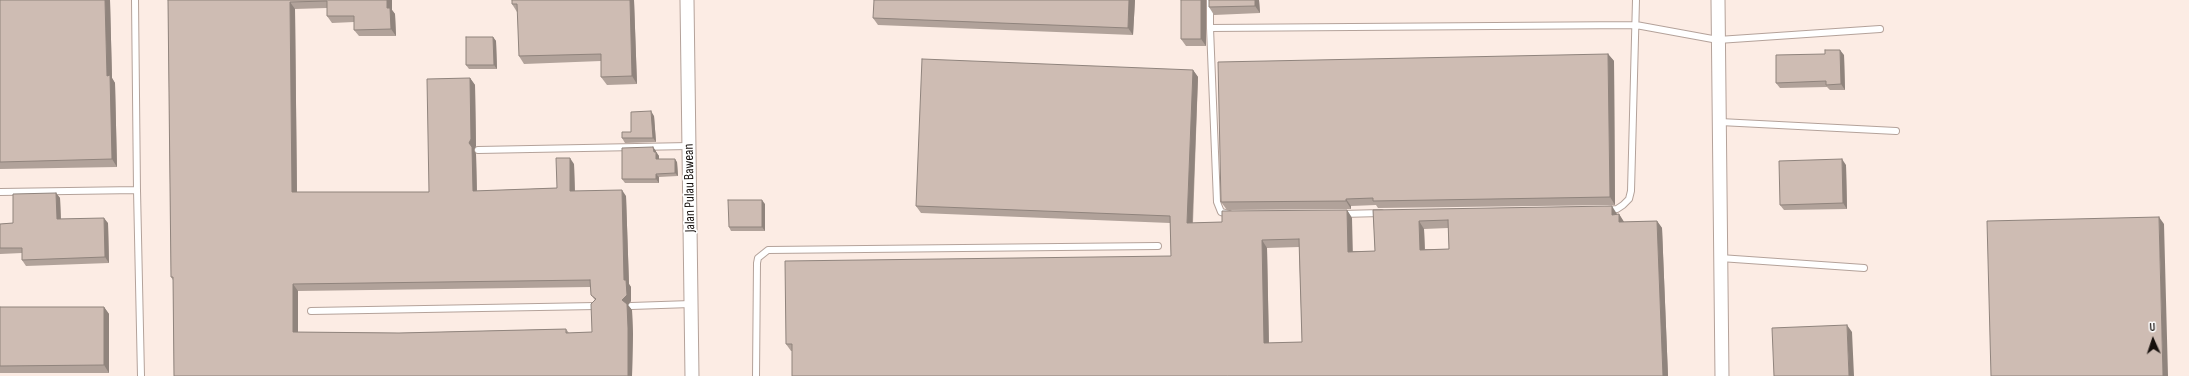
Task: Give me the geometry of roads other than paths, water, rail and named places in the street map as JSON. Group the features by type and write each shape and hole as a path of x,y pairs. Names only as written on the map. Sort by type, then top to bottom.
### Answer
{"street":[{"name":"Jalan Pulau Bawean","path":"688,0 689,146 693,304 692,376"},
{"path":"1718,0 1722,376"}],"lane":[{"path":"135,0 136,190 141,376"},
{"path":"1210,0 1217,202 1221,212 1236,215"},
{"path":"1602,210 1617,209 1628,199 1631,191 1636,0"},
{"path":"1210,28 1636,25 1718,40 1880,29"},
{"path":"1720,122 1896,131"},
{"path":"478,150 689,146"},
{"path":"0,192 136,190"},
{"path":"1332,214 1387,213"},
{"path":"756,376 757,263 758,258 768,250 1158,246"},
{"path":"1720,258 1864,268"},
{"path":"631,306 693,304"},
{"path":"311,311 596,306"}]}
